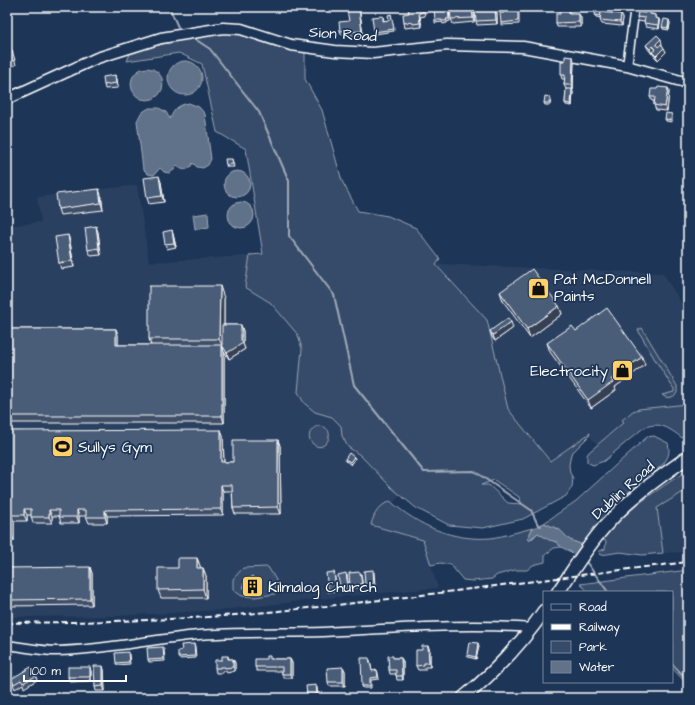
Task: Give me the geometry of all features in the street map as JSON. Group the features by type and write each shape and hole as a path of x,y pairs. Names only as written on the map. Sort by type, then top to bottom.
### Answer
{"main road":[{"name":"Dublin Road","path":"559,591 594,540 608,523 645,488 688,457"},
{"path":"463,698 481,683 506,657 532,628 543,612"}],"street":[{"path":"627,66 635,7"},
{"name":"Sion Road","path":"7,99 97,58 161,38 223,28 241,29 291,44 334,51 373,53 447,45 524,47 627,66 688,83"},
{"path":"7,645 57,651 172,637 235,633 323,632 411,627 506,626 532,628"}],"shaded area":[{"path":"137,185 149,262 263,255 417,475 374,526 423,540 438,588 347,596 222,610 117,616 7,617 7,226 41,222 37,197"},
{"path":"436,264 663,273 688,314 688,404 635,410 622,420 624,422 597,445 588,434 550,461 508,409 487,320"},
{"path":"688,489 688,552 663,553 657,508"}],"green space":[{"path":"222,31 240,34 305,53 305,79 322,110 342,181 358,211 388,216 416,228 440,259 436,265 487,320 508,409 550,461 590,433 589,436 571,454 569,465 570,473 573,478 572,487 566,496 523,519 483,528 449,525 416,508 392,488 360,455 348,447 342,436 341,426 332,417 315,412 304,403 298,392 302,349 298,335 271,303 245,287 250,255 263,254 246,149 217,132 202,64 179,53 127,61 130,54 150,47","holes":["494,480 519,497 522,504 508,503 489,485 481,485"]},
{"path":"642,328 677,386 677,393 672,397 662,395 674,392 674,389 638,330"},
{"path":"688,404 688,440 685,440 670,429 660,425 648,426 642,429 604,461 593,465 587,462 587,455 589,452 624,422 622,420 633,411 639,409"},
{"path":"318,426 325,427 329,435 328,440 322,446 317,446 312,443 309,438 311,430"},
{"path":"654,436 668,443 669,454 666,460 661,466 640,481 625,496 583,545 570,540 560,530 544,523 576,501 647,437"},
{"path":"688,470 688,489 657,508 663,553 642,555 620,552 601,555 599,551 605,549 606,541 602,540 621,519 642,501"},
{"path":"390,501 413,518 437,530 450,534 463,537 491,538 533,528 530,533 532,539 538,533 561,547 554,548 545,555 545,562 533,565 527,570 515,570 497,575 492,579 473,581 463,580 450,564 440,563 431,565 423,540 371,525 378,510"},
{"path":"268,567 276,580 275,594 255,597 242,596 233,590 233,579 243,568"},
{"path":"688,570 688,685 673,669 673,591 588,591 580,584"}],"water":[{"path":"182,61 188,61 192,62 199,68 202,78 201,85 195,92 188,95 182,95 178,94 171,88 168,81 168,75 169,71 175,64"},
{"path":"144,68 150,68 159,72 163,84 159,96 150,100 144,100 135,96 131,87 131,81 135,72"},
{"path":"189,103 199,107 205,114 211,159 208,165 203,168 197,167 193,163 190,168 183,170 177,165 174,170 169,173 164,172 160,168 154,175 148,174 143,169 137,121 141,113 149,108 159,108 166,112 170,119 177,108"},
{"path":"237,171 246,175 250,184 246,193 237,197 228,193 224,184 228,175"},
{"path":"241,202 250,206 254,215 250,224 241,228 232,224 228,215 232,206"},
{"path":"208,213 209,227 195,229 193,215"},
{"path":"544,523 560,530 570,540 583,545 575,556 571,552 561,547 557,542 549,540 538,533 529,540 528,537 533,528"}],"building":[{"path":"423,7 423,12 419,13 420,23 404,23 403,14 409,13 408,8"},
{"path":"448,7 449,19 446,19 447,21 435,20 434,8"},
{"path":"453,7 472,8 473,18 451,19 450,9 453,9"},
{"path":"482,7 489,7 489,10 495,10 496,20 476,21 475,11 482,10"},
{"path":"560,8 569,8 569,14 579,14 579,22 556,23 556,14 560,14"},
{"path":"359,9 362,31 340,31 339,22 349,21 347,10"},
{"path":"596,9 601,10 601,16 595,15"},
{"path":"646,9 651,10 650,14 655,15 655,18 659,19 658,25 644,23 645,18 637,17 638,12 645,13"},
{"path":"503,11 518,12 518,21 501,23 500,13 504,13"},
{"path":"601,12 621,14 620,22 600,20"},
{"path":"391,14 394,29 374,32 372,17 383,16 383,21 389,20 388,15"},
{"path":"664,19 669,20 668,28 662,27"},
{"path":"657,35 661,39 656,44 658,47 661,44 664,48 656,56 652,52 656,49 653,46 650,49 646,45"},
{"path":"12,51 15,60 7,63 7,53"},
{"path":"565,56 573,57 572,85 564,85 565,75 561,75 561,61 565,61"},
{"path":"115,75 116,83 104,85 103,77"},
{"path":"658,87 668,88 665,107 654,105 655,97 650,97 651,89 657,89"},
{"path":"566,89 572,89 571,104 565,103"},
{"path":"545,96 550,97 550,103 544,103"},
{"path":"666,113 672,114 671,120 665,119"},
{"path":"225,159 232,159 233,164 226,165"},
{"path":"159,176 162,196 147,198 144,178"},
{"path":"99,189 101,203 58,209 56,194"},
{"path":"96,226 99,248 88,250 85,228"},
{"path":"172,230 174,243 165,244 163,232"},
{"path":"68,235 72,261 59,263 55,237"},
{"path":"532,269 559,306 527,329 500,292"},
{"path":"149,286 220,286 219,339 149,339"},
{"path":"607,308 642,357 611,379 613,382 588,400 547,343 572,326 576,331"},
{"path":"508,318 511,322 493,335 490,331"},
{"path":"222,325 241,325 241,340 243,343 227,353 222,345"},
{"path":"7,329 116,329 116,345 222,345 222,416 7,416"},
{"path":"221,430 221,462 233,462 233,440 278,440 278,507 233,508 232,485 221,485 221,509 105,510 105,517 86,517 86,510 77,510 77,517 59,517 59,510 49,510 49,517 31,517 31,509 24,509 24,515 11,515 11,534 7,534 7,431"},
{"path":"349,453 354,457 350,462 345,459"},
{"path":"178,558 197,558 197,568 203,568 203,589 158,590 158,568 178,568"},
{"path":"90,567 90,599 7,600 7,568"},
{"path":"373,570 374,583 365,584 364,571"},
{"path":"334,572 336,589 328,589 326,573"},
{"path":"360,572 362,584 350,586 349,573"},
{"path":"346,573 348,586 340,587 338,575"},
{"path":"253,576 257,582 247,590 243,584"},
{"path":"469,642 478,643 476,657 467,655"},
{"path":"194,644 195,656 178,657 178,651 182,650 181,645"},
{"path":"422,646 428,646 429,663 416,666 416,650 422,650"},
{"path":"163,647 164,659 148,660 147,648"},
{"path":"128,652 129,662 116,663 115,653"},
{"path":"222,656 228,656 228,659 233,659 233,667 215,668 215,660 222,660"},
{"path":"266,656 270,656 270,659 290,659 290,674 282,674 282,667 255,667 255,659 266,659"},
{"path":"388,656 393,656 393,658 401,658 402,676 396,676 396,670 389,670"},
{"path":"361,658 369,658 372,671 377,670 378,677 370,678 370,686 362,686"},
{"path":"94,666 103,666 103,686 95,687"},
{"path":"31,667 36,676 23,683 21,680 14,684 11,679"},
{"path":"68,667 90,667 90,677 68,677"},
{"path":"343,667 343,682 328,682 327,668"},
{"path":"316,685 317,694 307,695 306,686"},
{"path":"394,696 394,698 387,698 387,697"}],"waterway":[{"path":"169,7 178,27 184,31"},
{"path":"192,37 210,49 259,112 289,181 289,236 334,295 354,385 424,472 474,471 531,510 538,525 541,526"},
{"path":"584,560 607,591"},
{"path":"673,665 688,680"}],"railway":[{"path":"7,623 196,618 281,611 688,562"}],"place":[{"name":"Pat McDonnell Paints","path":"538,288"},
{"name":"Electrocity","path":"623,371"},
{"name":"Sullys Gym","path":"63,447"},
{"name":"Kilmalog Church","path":"252,587"}]}
